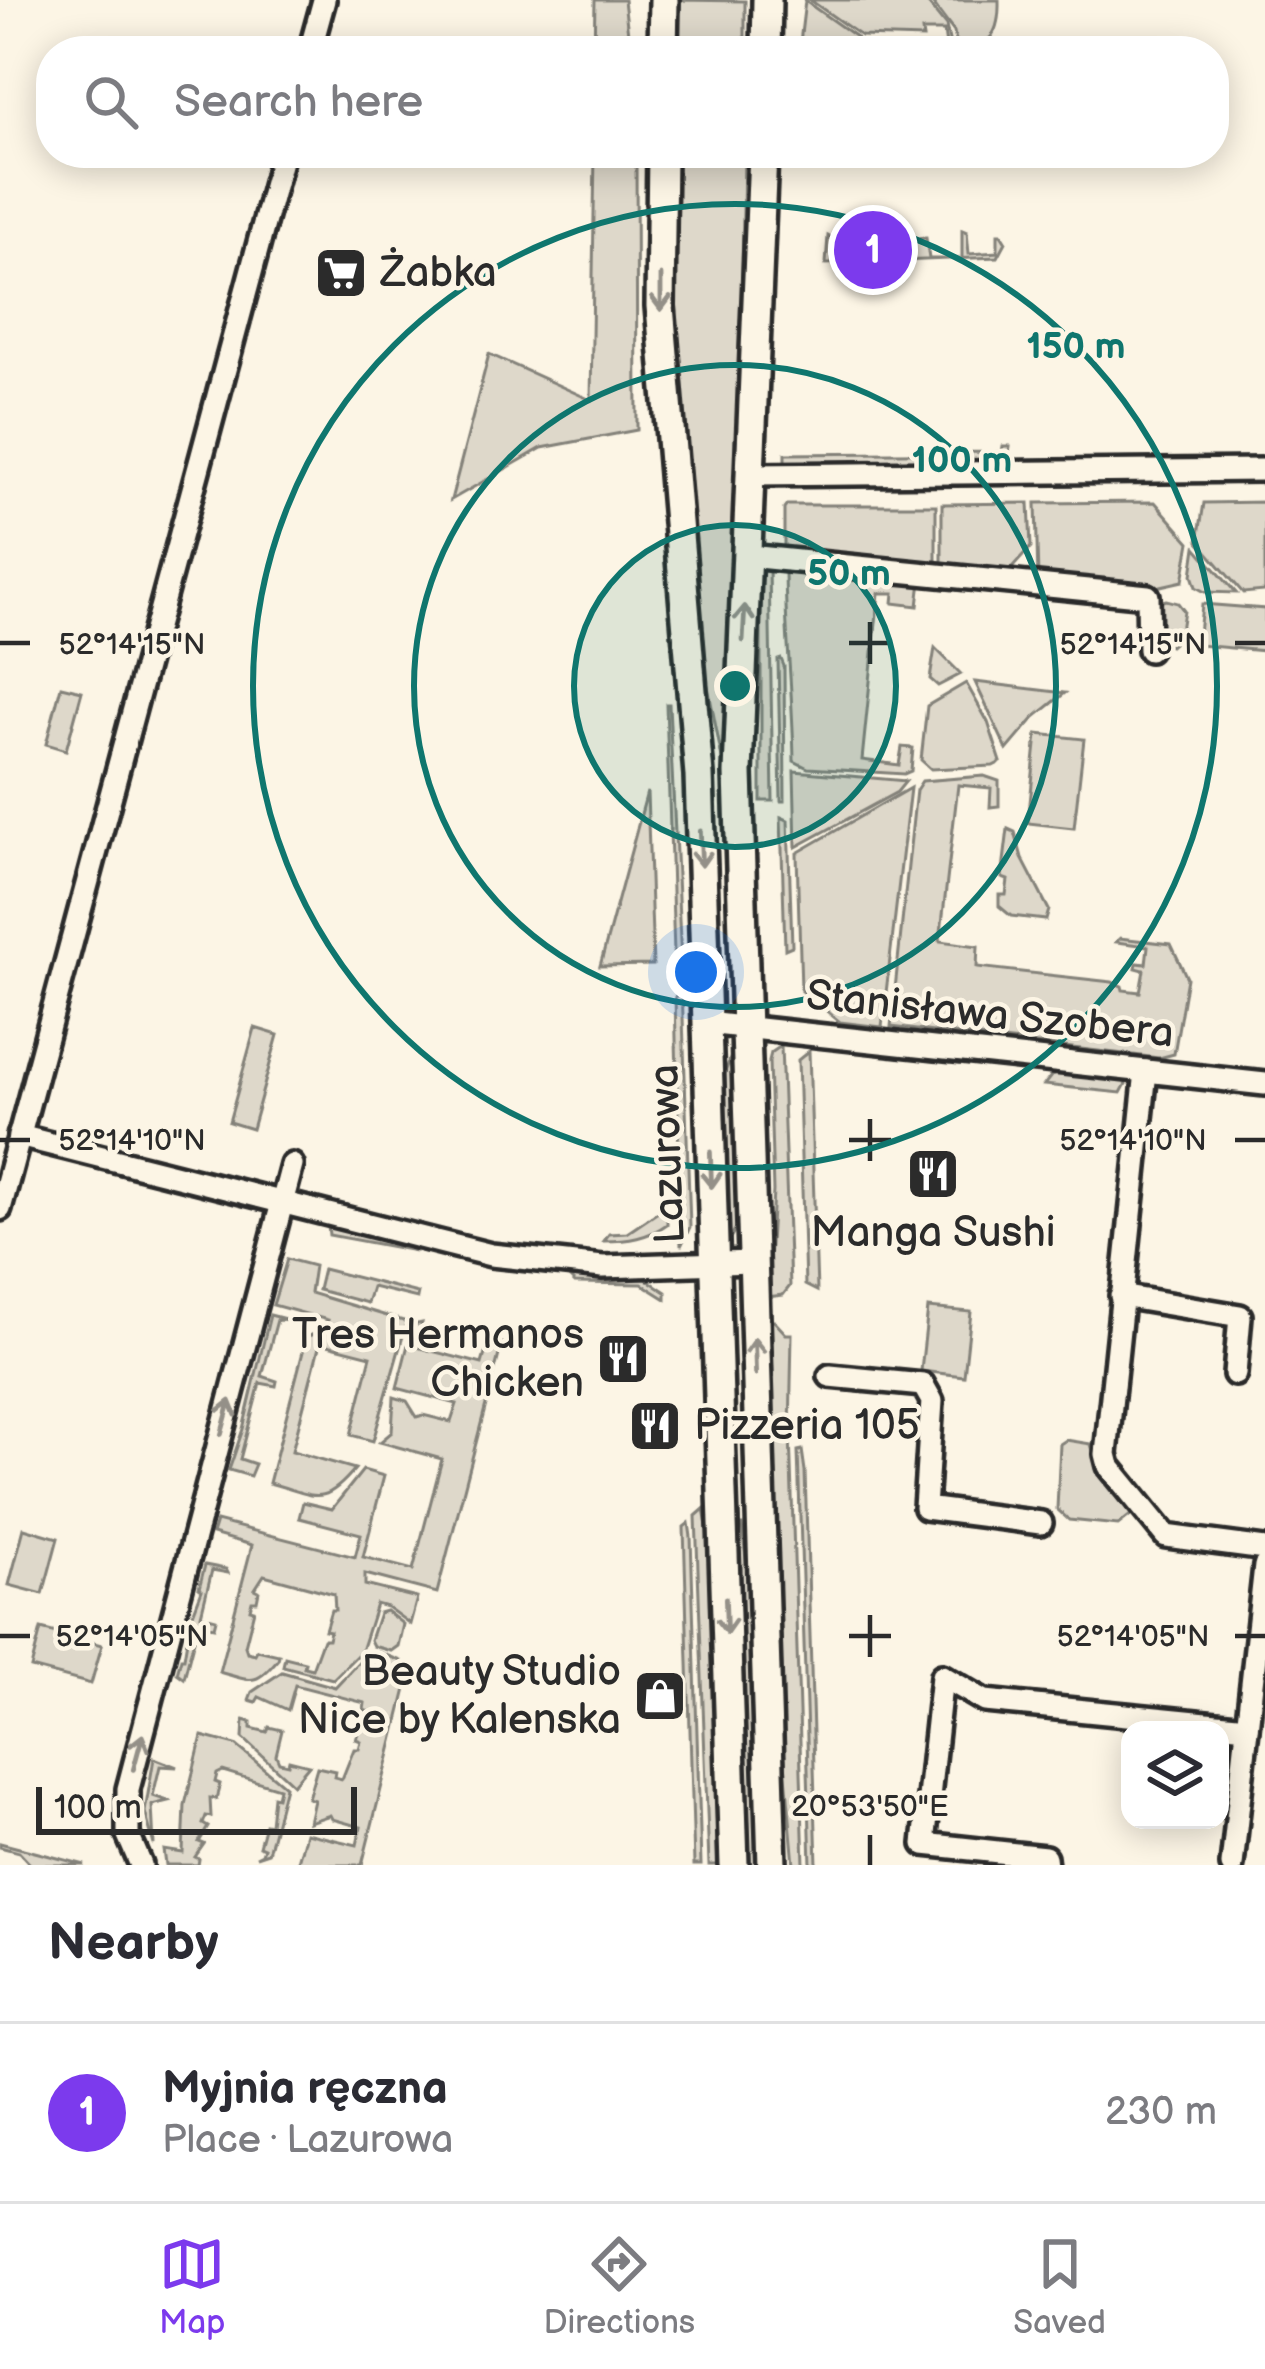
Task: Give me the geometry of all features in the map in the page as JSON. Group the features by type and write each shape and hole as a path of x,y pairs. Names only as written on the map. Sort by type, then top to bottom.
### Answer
{"main road":[{"path":"663,36 664,0"},
{"path":"766,36 767,0"},
{"name":"Lazurowa","path":"662,168 661,306 699,775 734,1865"},
{"name":"Lazurowa","path":"763,168 738,773 772,1865"}],"street":[{"path":"314,36 324,0"},
{"path":"0,1209 279,168"},
{"path":"753,475 1265,470"},
{"path":"748,556 1148,596 1149,650"},
{"name":"Stanisława Szobera","path":"706,1024 1265,1084"},
{"path":"1146,1071 1106,1454 1109,1466 1166,1536 1265,1549"},
{"path":"20,1136 450,1247 536,1262 603,1267 752,1262"},
{"path":"141,1865 128,1835 128,1790 292,1165"},
{"path":"1121,1296 1240,1316 1235,1374"},
{"path":"830,1376 923,1385 932,1401 925,1508 1041,1523"},
{"path":"1232,1865 1265,1566"},
{"path":"1046,1865 1045,1857 924,1844 942,1676 985,1701 1247,1727"}],"shaded area":[{"path":"595,0 624,0 628,36 594,36"},
{"path":"677,0 745,1 745,36 677,36"},
{"path":"810,0 925,0 946,26 948,36 944,31 922,31 923,36 861,36"},
{"path":"930,0 999,0 992,36 955,36"},
{"path":"805,1 855,36 801,36"},
{"path":"595,168 636,168 637,430 542,448 451,500 489,354 591,400"},
{"path":"675,168 744,168 739,458 723,764 701,650 676,353"},
{"path":"962,230 967,232 969,254 998,252 998,234 1006,242 998,257 962,258"},
{"path":"828,236 834,262 901,260 900,239 926,238 929,259 949,259 826,264"},
{"path":"1003,446 1010,446 1009,452 996,464 785,465 785,454 1002,452"},
{"path":"1155,502 1190,542 1183,581 1143,590 1038,580 1036,503"},
{"path":"1265,502 1265,591 1243,593 1198,541 1204,503"},
{"path":"1029,503 1031,547 1005,576 942,566 942,504"},
{"path":"787,505 936,505 936,567 784,549"},
{"path":"1196,547 1236,593 1205,592 1196,587 1192,575"},
{"path":"769,566 773,801 761,801 761,570"},
{"path":"785,566 921,581 918,606 893,603 894,593 879,593 862,760 899,765 902,747 913,748 911,771 808,768 794,761"},
{"path":"1155,603 1178,603 1184,611 1180,637 1170,646 1157,640"},
{"path":"1202,604 1265,609 1265,651 1198,645"},
{"path":"935,648 961,674 938,686 930,679"},
{"path":"781,659 784,666 785,801 781,801"},
{"path":"975,682 1065,693 1035,717 1007,750"},
{"path":"966,683 988,722 1001,762 931,769 921,760 927,706"},
{"path":"61,686 82,691 66,750 46,744"},
{"path":"669,704 681,962 674,954"},
{"path":"1037,734 1084,739 1074,828 1028,823"},
{"path":"794,771 906,781 897,792 796,847"},
{"path":"984,776 999,781 999,806 990,807 991,788 958,785 940,941 978,946 977,967 1112,982 1123,990 1140,992 1144,970 1136,968 1137,963 1146,964 1148,946 1116,942 1120,938 1171,944 1187,978 1174,1054 1159,1058 891,1027 916,790 922,781"},
{"path":"910,788 882,1027 840,1022 801,990 797,853"},
{"path":"647,792 653,965 600,966"},
{"path":"781,817 788,820 792,946 785,949"},
{"path":"1008,829 1015,832 1022,858 1049,910 1046,920 1011,916 999,906 1008,880 1002,878"},
{"path":"682,987 690,1227 681,1246 675,997"},
{"path":"255,1028 278,1035 252,1129 229,1122"},
{"path":"781,1046 790,1286 783,1295 767,1297 773,1191 769,1061"},
{"path":"809,1051 817,1291 805,1285 798,1060"},
{"path":"732,1053 739,1209 728,1242 722,1081"},
{"path":"1063,1072 1128,1080 1121,1093 1044,1085"},
{"path":"667,1210 667,1224 660,1229 637,1238 604,1241 609,1234 627,1233"},
{"path":"328,1226 415,1249 415,1251 329,1235"},
{"path":"287,1259 314,1266 310,1293 407,1322 373,1441 351,1435 371,1356 320,1343 292,1451 355,1469 334,1490 317,1496 269,1483 307,1336 324,1332 328,1320 273,1305"},
{"path":"323,1269 418,1293 417,1298 372,1287 367,1303 318,1290"},
{"path":"569,1277 646,1279 666,1292 666,1299 642,1284 575,1283"},
{"path":"928,1308 971,1312 964,1376 921,1371"},
{"path":"270,1315 293,1321 277,1320 262,1376 277,1381 276,1386 260,1383 240,1459 255,1464 250,1476 229,1470"},
{"path":"768,1321 792,1334 790,1433 804,1865 794,1865 780,1706"},
{"path":"422,1323 416,1347 482,1364 489,1340 502,1343 437,1593 365,1574 365,1585 417,1598 410,1624 376,1604 361,1651 333,1679 283,1666 285,1657 312,1669 323,1639 328,1639 330,1631 325,1630 335,1610 334,1594 264,1575 255,1589 259,1591 257,1601 252,1601 245,1646 247,1652 257,1650 279,1655 278,1659 258,1678 219,1672 252,1545 212,1534 216,1521 355,1557 361,1534 299,1518 303,1502 332,1509 363,1470 384,1476 363,1557 413,1570 442,1459 380,1442 392,1432 394,1397 407,1401 417,1417 451,1422 457,1404 397,1388 413,1325"},
{"path":"1066,1440 1091,1444 1096,1461 1132,1514 1118,1525 1069,1520 1057,1509 1060,1444"},
{"path":"802,1450 817,1865 811,1865 798,1451"},
{"path":"704,1509 709,1538 719,1865 709,1865 696,1516"},
{"path":"689,1523 701,1865 694,1865 684,1527"},
{"path":"736,1525 742,1525 750,1593 759,1865 746,1865"},
{"path":"24,1528 58,1538 43,1594 9,1585"},
{"path":"205,1565 228,1573 212,1570 201,1615 216,1619 214,1627 198,1624 184,1678 177,1673"},
{"path":"386,1611 403,1624 398,1646 391,1651 373,1646 370,1640 379,1613"},
{"path":"41,1629 102,1645 91,1684 31,1668"},
{"path":"378,1652 401,1661 397,1678 408,1681 362,1865 297,1865 306,1833 357,1845 361,1827 330,1815 309,1822 314,1800 308,1798 317,1767 335,1771 334,1777 342,1779 354,1749 359,1749 361,1741 356,1739 369,1712 364,1710 365,1703 295,1685 288,1710 259,1697 256,1702 249,1700 252,1692 282,1672 335,1687 366,1654"},
{"path":"244,1720 251,1722 251,1728 282,1730 276,1755 279,1762 309,1765 293,1784 243,1738"},
{"path":"202,1736 236,1745 285,1786 268,1853 256,1857 264,1848 259,1846 279,1788 223,1771 215,1782 220,1784 216,1799 210,1798 211,1817 206,1816 203,1824 208,1827 195,1857 198,1865 166,1865 164,1850 183,1853 185,1805"},
{"path":"154,1758 177,1767 160,1766 153,1796 168,1801 152,1805 154,1845 145,1812"},
{"path":"0,1843 85,1865 31,1865 19,1852 0,1847"}],"place":[{"name":"Myjnia ręczna","path":"873,250"},
{"name":"Żabka","path":"341,273"},
{"name":"Manga Sushi","path":"933,1174"},
{"name":"Tres Hermanos Chicken","path":"623,1359"},
{"name":"Pizzeria 105","path":"655,1426"},
{"name":"Beauty Studio Nice by Kalenska","path":"660,1696"}]}
